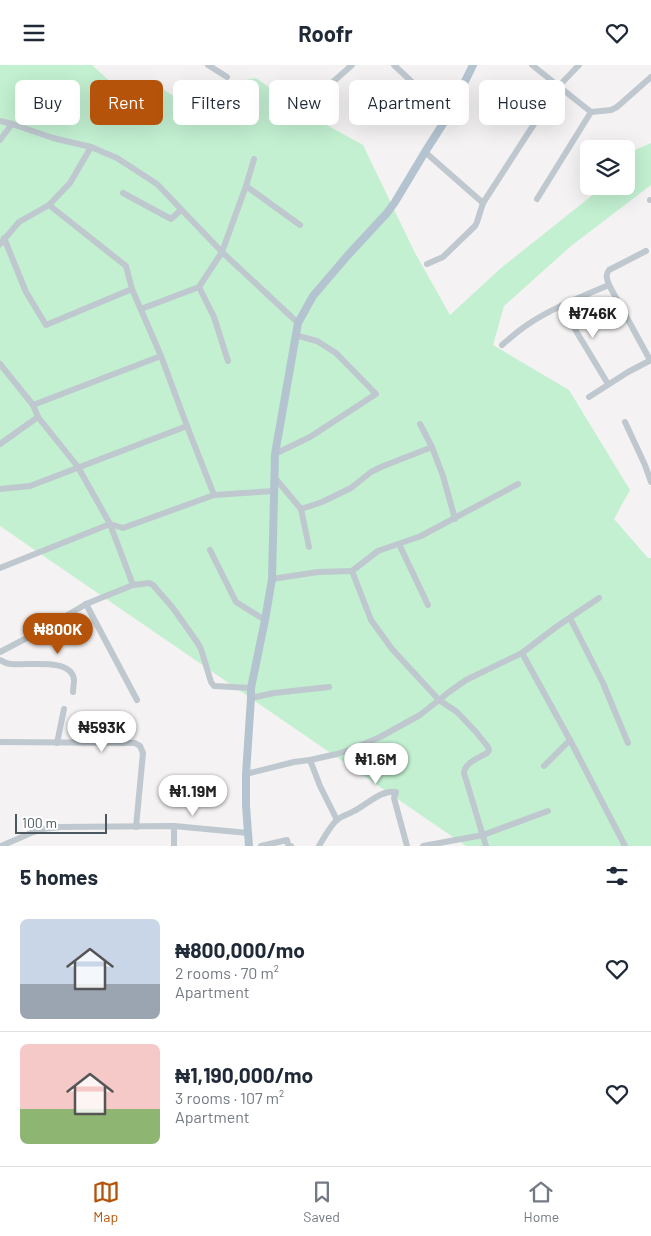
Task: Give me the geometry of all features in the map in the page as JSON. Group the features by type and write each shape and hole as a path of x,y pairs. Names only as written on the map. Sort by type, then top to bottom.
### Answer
{"main road":[{"path":"249,846 246,774 250,688 272,579 275,454 298,323 313,296 395,202 448,116 473,65"}],"street":[{"path":"208,65 227,77"},
{"path":"335,80 352,65"},
{"path":"394,65 409,80"},
{"path":"532,65 550,80"},
{"path":"565,80 579,65"},
{"path":"565,92 591,112 612,110 651,77"},
{"path":"537,199 591,112"},
{"path":"0,121 53,138 91,147 118,158 157,184 222,252 298,323"},
{"path":"0,140 12,124"},
{"path":"427,264 443,257 477,223 483,203 534,125"},
{"path":"0,245 19,222 48,205 70,183 91,147"},
{"path":"425,152 483,203"},
{"path":"141,309 199,287 222,252 254,159"},
{"path":"246,186 300,225"},
{"path":"123,193 171,219 181,210"},
{"path":"48,205 126,266 132,289 161,356 214,495"},
{"path":"4,238 26,292 46,325 132,289"},
{"path":"589,397 650,360 609,285 606,276 610,269 646,251"},
{"path":"502,345 527,325 560,306 609,285"},
{"path":"199,287 214,317 228,361"},
{"path":"560,306 608,384"},
{"path":"275,454 310,437 376,394 336,353 317,341 295,335"},
{"path":"33,405 161,356"},
{"path":"0,366 33,405 38,417 78,467 110,524 133,585"},
{"path":"0,444 38,417"},
{"path":"626,422 648,464 651,482"},
{"path":"420,424 432,447 443,476 454,519"},
{"path":"0,489 30,486 187,426"},
{"path":"301,509 351,489 386,464 432,447"},
{"path":"275,478 301,509 309,547"},
{"path":"272,579 318,572 352,571 378,551 421,536 518,484"},
{"path":"0,568 110,524 123,528 214,495 274,491"},
{"path":"399,544 428,605"},
{"path":"210,550 236,602 265,620"},
{"path":"352,571 371,620 392,649 439,700 458,713 488,747 487,753 468,765 464,773 486,846"},
{"path":"0,652 86,604 133,585 149,583 153,585 173,608 201,649 211,682 214,686 250,688"},
{"path":"246,774 337,754 380,737 420,715 481,671 522,653 600,598"},
{"path":"86,604 137,700"},
{"path":"570,618 603,683 628,743"},
{"path":"522,653 625,846"},
{"path":"0,660 11,664 56,665 64,667 72,674 74,680 73,692"},
{"path":"251,698 274,693 330,687"},
{"path":"57,743 64,709"},
{"path":"544,767 570,740"},
{"path":"0,743 135,743 140,745 142,753 136,827"},
{"path":"310,760 320,786 337,820"},
{"path":"319,846 337,820 374,798 392,791 396,792 394,798 408,846"},
{"path":"424,846 482,835 548,811"},
{"path":"174,826 174,846"},
{"path":"0,846 13,844 31,833 43,829 60,827 174,826 248,833"},
{"path":"261,846 287,840 291,846"}],"green space":[{"path":"0,65 92,65 108,80 90,80 90,125 163,125 163,89 173,95 173,125 259,125 259,80 269,87 269,125 327,125 363,145 414,251 450,315 501,268 593,195 635,195 635,150 651,143 651,185 571,246 504,306 493,345 569,390 630,490 614,519 648,558 651,558 651,846 466,846 0,526"}]}
